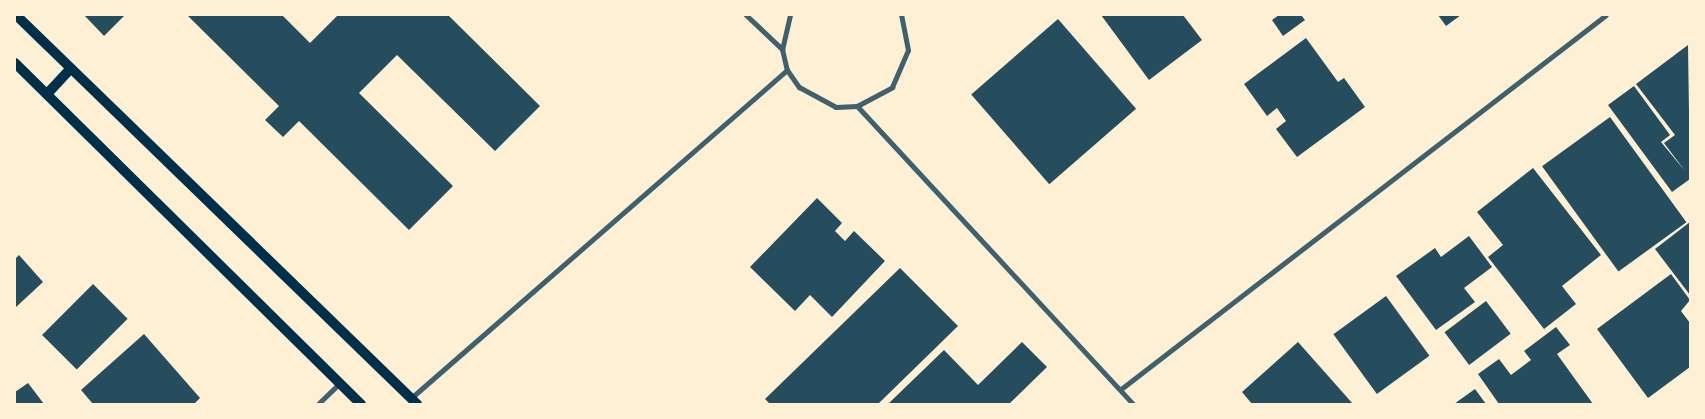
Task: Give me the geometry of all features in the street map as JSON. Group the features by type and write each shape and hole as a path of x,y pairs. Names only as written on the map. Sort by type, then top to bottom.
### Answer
{"main road":[{"path":"16,15 414,401"},
{"path":"15,63 361,404"},
{"path":"47,94 71,68"}],"street":[{"path":"746,15 782,48"},
{"path":"790,15 782,48 787,70 799,87 816,100 836,107 858,106 892,87 904,70 908,50 901,15"},
{"path":"1121,389 1606,15"},
{"path":"414,401 787,70"},
{"path":"858,106 1133,404"},
{"path":"318,404 340,383"}],"building":[{"path":"84,15 125,15 104,36"},
{"path":"187,15 282,15 310,43 338,15 448,15 540,106 495,151 397,55 359,93 453,186 409,230 299,121 283,137 265,120 279,106"},
{"path":"1101,15 1183,15 1202,40 1149,80"},
{"path":"1279,15 1301,15 1305,20 1283,36 1272,20"},
{"path":"1438,15 1461,15 1446,26"},
{"path":"1058,19 1136,109 1049,184 971,94"},
{"path":"1306,38 1338,82 1344,78 1365,107 1297,157 1276,129 1286,121 1277,108 1267,116 1244,84"},
{"path":"1688,45 1690,179 1672,192 1608,105 1634,86 1670,135 1661,142 1685,171 1664,143 1675,135 1636,84"},
{"path":"1610,117 1686,222 1618,272 1542,166"},
{"path":"1533,168 1601,255 1562,286 1576,304 1544,329 1488,257 1503,245 1477,212"},
{"path":"817,198 842,223 835,231 845,241 854,231 885,261 832,317 810,295 795,311 750,267"},
{"path":"1690,222 1690,295 1655,249"},
{"path":"1469,236 1492,267 1464,288 1475,302 1436,330 1396,276 1435,248 1441,257"},
{"path":"19,255 43,282 15,308 15,259"},
{"path":"900,268 958,326 878,404 770,404 765,399"},
{"path":"1671,274 1690,300 1681,311 1690,323 1690,367 1648,398 1597,329"},
{"path":"93,284 128,319 77,370 42,335"},
{"path":"1386,296 1429,356 1377,394 1333,334"},
{"path":"1486,301 1511,334 1469,365 1444,332"},
{"path":"1556,327 1570,345 1557,354 1593,404 1499,404 1478,374 1499,359 1511,375 1531,360 1524,351"},
{"path":"144,334 200,398 194,404 93,404 81,390"},
{"path":"1022,342 1047,367 1009,404 888,404 944,350 978,385"},
{"path":"1298,342 1353,404 1252,404 1242,392"},
{"path":"28,383 44,404 15,404 15,392"},
{"path":"1475,389 1486,404 1454,404"}]}
